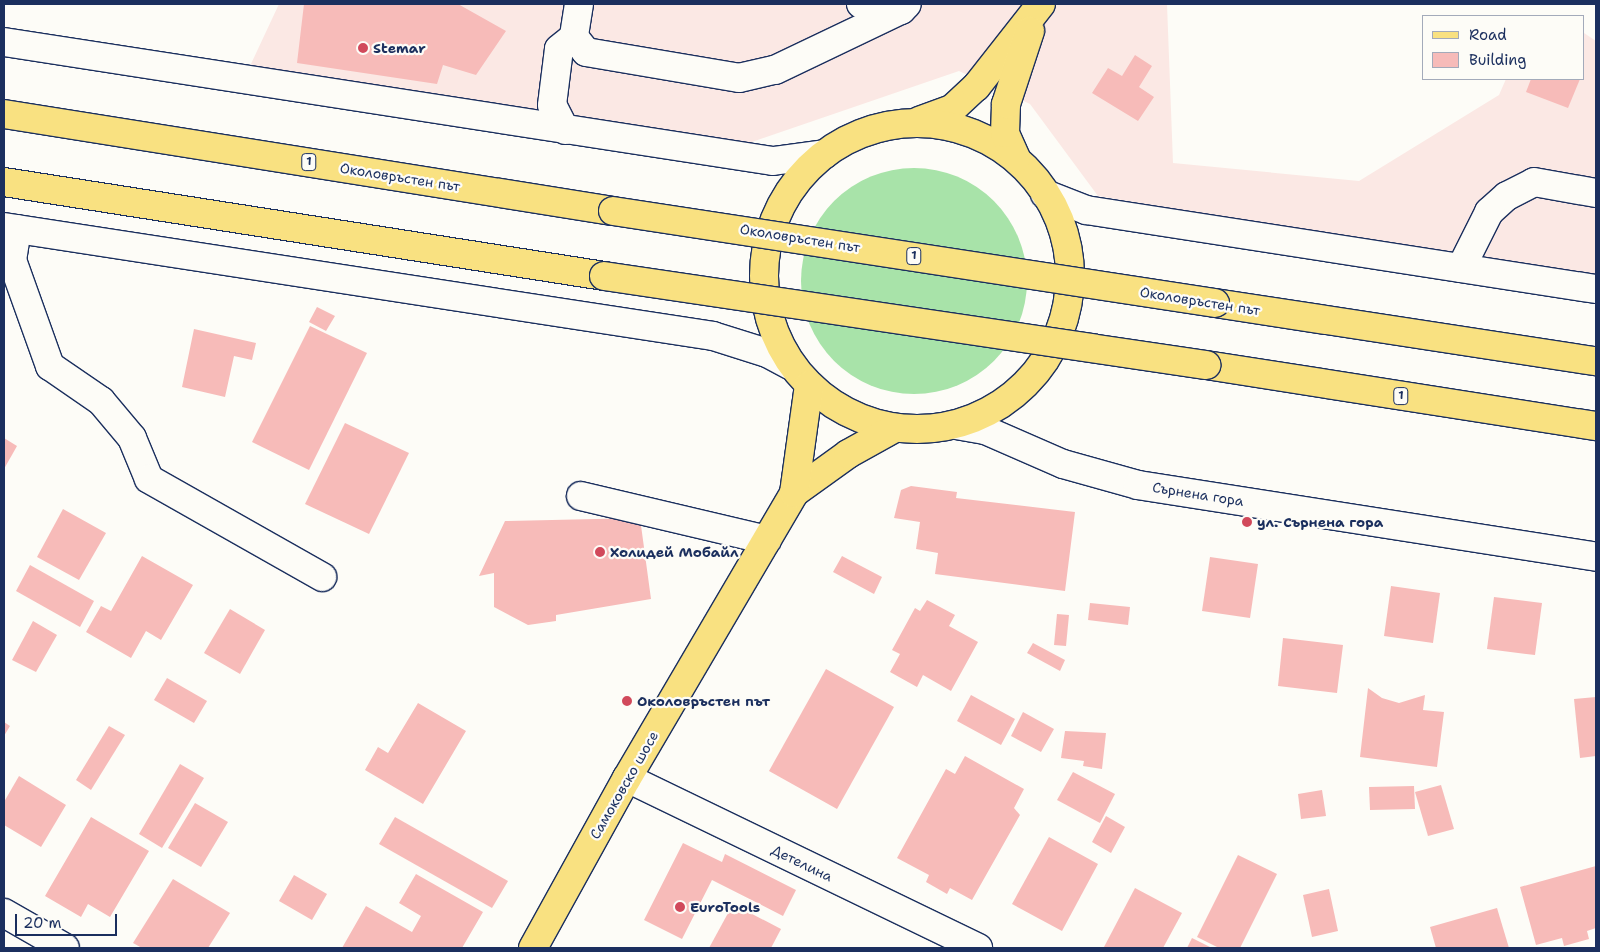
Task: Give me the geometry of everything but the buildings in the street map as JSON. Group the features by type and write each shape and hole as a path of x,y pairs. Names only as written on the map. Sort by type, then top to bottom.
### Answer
{"main road":[{"path":"1042,4 1006,104 1005,132 1016,158 1045,194 1056,216 1071,275 1068,300 1056,341 1033,375 1008,400 985,415 956,425 895,428 865,422 834,406 800,376 776,336 766,301 762,274 767,238 776,214 789,192 825,154 871,130 915,122 952,109 976,87 1042,4"},
{"name":"Околовръстен път","path":"4,114 614,211 1596,361"},
{"path":"915,122 944,124 983,136 1016,158"},
{"name":"1","path":"4,182 604,276 1206,365 1596,426"},
{"name":"Самоковско шосе","path":"794,493 800,376"},
{"name":"Самоковско шосе","path":"533,948 627,778 794,493 848,454 895,428"}],"street":[{"path":"579,4 574,37 580,47 592,54 739,78 774,70 904,7"},
{"path":"861,4 904,7"},
{"path":"566,130 552,106 559,49 574,37"},
{"path":"4,42 773,161 825,154"},
{"path":"1461,268 1488,212 1507,196 1534,182 1596,193"},
{"path":"1045,194 1086,210 1596,289"},
{"path":"322,577 149,479 132,438 101,401 50,366 12,260 10,228 713,336 767,353 800,376"},
{"name":"Сърнена гора","path":"956,425 985,430 1063,464 1138,485 1596,557"},
{"path":"581,496 767,540"},
{"name":"Детелина","path":"627,778 978,948"},
{"path":"4,912 65,948"}],"shaded area":[{"path":"279,4 1167,4 1173,163 1359,181 1499,95 1506,80 1585,80 1585,34 1596,41 1596,279 1098,196 1030,104 959,71 749,143 250,66"}],"green space":[{"path":"914,168 936,170 967,181 994,201 1014,228 1025,259 1027,281 1025,303 1014,334 994,361 967,381 936,392 914,394 892,392 861,381 834,361 814,334 803,303 801,281 803,259 814,228 834,201 861,181 892,170"}],"place":[{"name":"Stemar","path":"363,48"},
{"name":"ул. Сърнена гора","path":"1247,522"},
{"name":"Холидей Мобайл","path":"600,552"},
{"name":"Околовръстен път","path":"627,701"},
{"name":"EuroTools","path":"680,907"}]}
